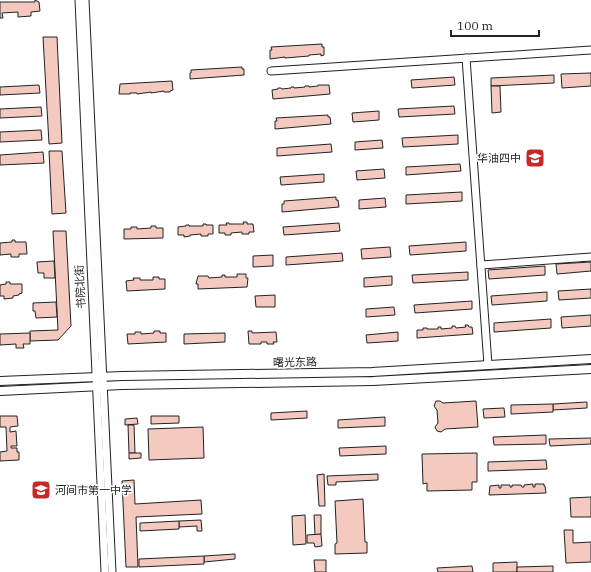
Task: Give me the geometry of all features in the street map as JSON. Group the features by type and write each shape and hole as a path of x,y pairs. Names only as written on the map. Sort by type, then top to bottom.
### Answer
{"main road":[{"name":"曙光东路","path":"0,381 99,376 372,372 591,359"},
{"name":"曙光东路","path":"0,391 100,386 373,381 591,369"}],"street":[{"name":"书院北街","path":"79,0 99,376 112,572"},
{"name":"书院北街","path":"86,0 99,376"},
{"path":"271,71 591,50"},
{"path":"466,58 488,365"},
{"path":"481,265 591,257"},
{"name":"书院北街","path":"100,386 105,572"}],"building":[{"path":"35,0 39,2 40,11 31,12 31,16 18,17 18,12 2,13 3,18 0,18 0,2 35,2"},
{"path":"43,37 57,37 62,143 49,144"},
{"path":"322,44 322,47 324,47 324,55 321,56 321,54 270,59 270,50 272,50 271,47"},
{"path":"242,67 242,69 244,69 244,75 190,79 191,70"},
{"path":"591,73 591,86 562,88 561,74"},
{"path":"554,75 554,83 491,86 491,78"},
{"path":"454,77 455,85 412,88 411,80"},
{"path":"172,81 173,90 170,92 164,91 119,94 120,84"},
{"path":"39,85 40,93 0,95 0,87"},
{"path":"329,85 330,94 273,99 272,90 278,88 309,87"},
{"path":"491,86 500,86 501,112 492,113"},
{"path":"454,106 455,114 399,117 398,109"},
{"path":"41,107 42,116 0,118 0,109"},
{"path":"379,111 379,120 353,122 352,113"},
{"path":"328,115 328,117 330,117 331,124 275,129 275,121 277,121 276,118"},
{"path":"41,130 42,140 0,142 0,132"},
{"path":"458,135 458,144 403,147 402,138"},
{"path":"382,140 383,148 355,150 355,142"},
{"path":"331,144 332,152 277,156 277,148"},
{"path":"49,151 62,151 66,213 52,214"},
{"path":"43,152 44,163 0,165 0,155"},
{"path":"460,164 461,171 406,175 406,167"},
{"path":"384,169 385,178 357,180 356,171"},
{"path":"324,174 324,182 281,185 280,177"},
{"path":"462,192 462,201 406,204 406,195"},
{"path":"336,197 339,207 282,212 282,204 284,204 284,201"},
{"path":"385,198 386,207 359,209 359,200"},
{"path":"243,222 253,224 254,232 249,232 249,234 242,234 242,232 231,233 231,235 219,233 219,225 227,225 226,223 244,224"},
{"path":"339,223 340,231 284,235 283,227"},
{"path":"203,224 213,225 213,234 208,234 208,236 201,236 201,234 184,237 184,235 178,235 178,227 186,225 203,226"},
{"path":"151,226 163,228 163,238 124,239 124,229 131,229 131,227 137,227 137,229 151,228"},
{"path":"53,231 66,231 71,326 58,340 30,341 30,331 58,330"},
{"path":"12,240 15,240 15,242 26,242 27,254 19,254 19,257 11,257 11,254 0,255 0,243 12,242"},
{"path":"466,242 466,251 410,255 409,246"},
{"path":"390,247 391,257 362,259 361,249"},
{"path":"342,253 343,261 286,265 286,257"},
{"path":"273,255 273,266 253,267 253,256"},
{"path":"54,261 55,278 44,278 44,273 38,273 37,262"},
{"path":"591,262 591,271 557,274 556,264"},
{"path":"545,266 545,275 489,279 488,270"},
{"path":"468,272 468,280 413,283 412,275"},
{"path":"237,274 246,274 246,278 248,278 247,287 198,289 198,284 196,284 198,276 208,276 209,278 222,277 222,275 225,275 225,277 237,277"},
{"path":"392,276 392,285 364,287 364,278"},
{"path":"153,277 165,279 165,289 127,291 126,281 134,280 133,278 140,278 140,280 153,280"},
{"path":"6,282 10,282 10,284 22,284 22,293 13,296 13,298 4,299 4,296 0,296 0,285 6,284"},
{"path":"591,289 591,298 559,300 558,291"},
{"path":"547,292 547,301 492,305 491,296"},
{"path":"275,295 275,307 256,307 255,296"},
{"path":"472,301 472,309 415,313 414,305"},
{"path":"56,302 57,317 36,318 35,311 33,311 33,303"},
{"path":"394,307 395,315 366,317 366,309"},
{"path":"591,315 591,326 562,328 561,317"},
{"path":"551,319 551,328 494,332 494,323"},
{"path":"465,325 472,327 473,334 417,338 417,330 423,330 423,328 438,329 438,327 441,327 441,329 452,328 452,326 455,326 456,328 466,327"},
{"path":"154,331 166,333 166,342 128,344 127,334 135,334 135,332 141,332 141,334 154,333"},
{"path":"248,331 252,331 252,333 276,332 277,342 273,342 274,344 261,342 261,344 249,344"},
{"path":"398,332 398,341 367,343 366,335"},
{"path":"30,333 30,344 23,344 24,348 16,348 16,344 0,345 0,334"},
{"path":"225,333 225,342 184,344 184,334"},
{"path":"436,401 443,403 476,401 478,427 445,429 441,432 437,431 435,427 438,423 437,410 434,406"},
{"path":"587,402 587,408 553,410 553,404"},
{"path":"553,404 553,412 511,414 511,405"},
{"path":"504,408 505,417 484,418 483,409"},
{"path":"307,411 307,418 271,420 271,413"},
{"path":"0,416 17,416 18,426 10,427 10,432 16,431 17,446 11,446 11,448 17,448 17,452 19,452 19,460 0,461 0,452 7,451 6,427 0,427"},
{"path":"151,416 179,416 179,423 151,424"},
{"path":"385,417 385,426 338,428 338,420"},
{"path":"137,418 138,424 125,425 125,419"},
{"path":"128,425 134,425 135,453 129,453"},
{"path":"203,427 204,458 149,460 148,429"},
{"path":"546,435 546,444 494,445 493,437"},
{"path":"591,438 591,444 550,446 549,439"},
{"path":"386,446 386,454 340,456 339,448"},
{"path":"129,453 141,453 141,458 129,459"},
{"path":"477,453 477,482 472,482 472,490 427,491 427,483 423,484 422,454"},
{"path":"546,460 547,469 488,471 488,462"},
{"path":"324,474 325,506 319,506 317,475"},
{"path":"378,474 378,480 336,482 336,485 328,485 327,476"},
{"path":"134,480 135,504 201,500 202,514 136,517 138,567 126,567 122,481"},
{"path":"533,484 533,487 535,487 535,484 544,484 546,493 489,495 490,486 499,485 499,488 501,488 501,485 510,485 510,487 512,487 512,485 521,485 524,487 524,485"},
{"path":"591,497 591,517 571,517 570,498"},
{"path":"363,499 367,553 335,554 335,544 337,543 335,501"},
{"path":"305,515 306,544 293,545 292,516"},
{"path":"314,515 321,515 321,534 315,535"},
{"path":"201,520 202,531 197,531 197,526 179,527 179,521"},
{"path":"179,521 179,529 140,531 140,523"},
{"path":"564,530 573,530 573,543 591,542 591,562 566,563"},
{"path":"321,534 322,546 315,547 314,543 307,543 307,535"},
{"path":"235,554 235,559 204,562 204,556"},
{"path":"204,556 204,564 139,567 139,559"},
{"path":"314,560 326,560 326,572 315,572"},
{"path":"517,562 517,572 493,572 493,563"},
{"path":"472,566 473,572 438,572 437,568"},
{"path":"553,566 553,572 517,572 517,567"}],"place":[{"name":"华油四中","path":"535,158"},
{"name":"河间市第一中学","path":"41,490"}]}
